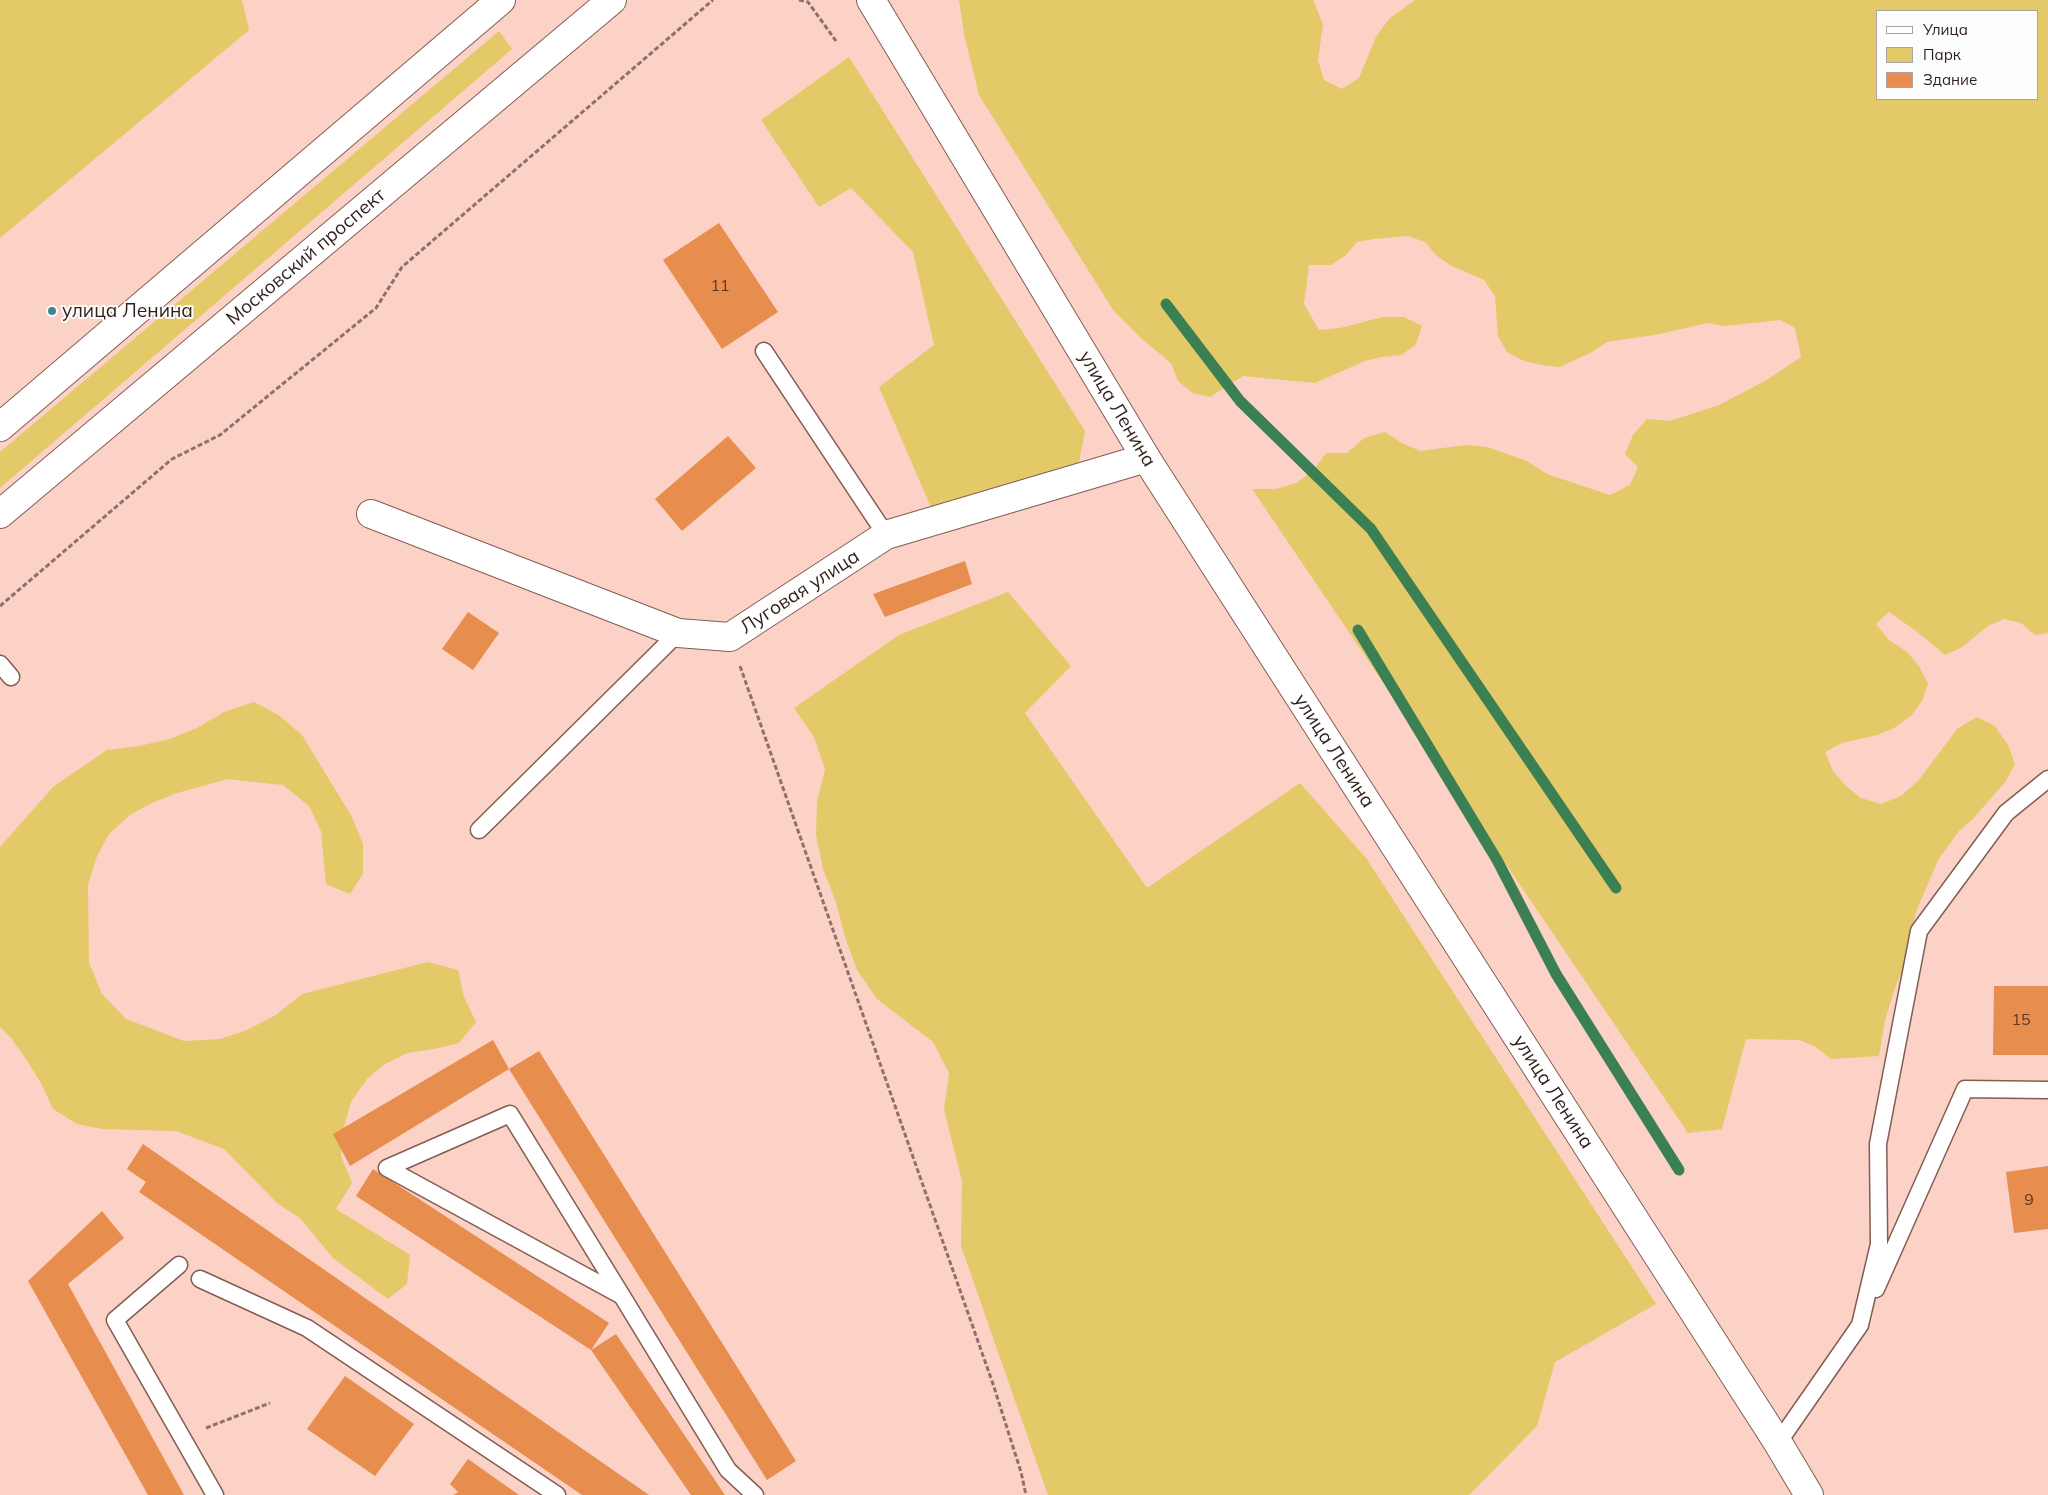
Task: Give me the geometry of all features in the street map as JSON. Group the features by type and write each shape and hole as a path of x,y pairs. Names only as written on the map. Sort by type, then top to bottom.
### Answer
{"street":[{"path":"0,427 501,0"},
{"name":"Московский проспект","path":"0,514 612,0"},
{"name":"улица Ленина","path":"871,5 1146,458 1778,1443 1809,1495"},
{"name":"Луговая улица","path":"371,514 678,633 730,637 886,536 1146,458"}],"lane":[{"path":"764,351 886,536"},
{"path":"479,830 678,633"},
{"path":"0,664 11,677"},
{"path":"1860,1325 1879,1244 1878,1144 1919,931 2006,813 2048,779"},
{"path":"1778,1443 1860,1325 1965,1089 2048,1090"},
{"path":"622,1296 387,1168 510,1114 622,1296 728,1470 755,1495"},
{"path":"180,1265 115,1320 215,1495"},
{"path":"200,1279 307,1328 557,1495"}],"path":[{"path":"0,606 172,459 220,435 376,308 402,267 713,0"},
{"path":"799,0 808,2 836,40"},
{"path":"730,637 992,1384 1021,1472 1026,1495"},
{"path":"182,1436 270,1404"}],"green space":[{"path":"0,0 242,0 249,30 0,238"},
{"path":"959,0 1313,0 1323,24 1318,60 1324,80 1342,89 1359,78 1376,37 1389,19 1415,0 2048,0 2048,633 2035,635 2021,623 2004,619 1988,626 1961,648 1945,655 1889,612 1876,624 1889,640 1906,651 1919,666 1928,684 1922,701 1911,716 1894,728 1877,735 1842,743 1825,752 1833,771 1846,786 1861,798 1881,804 1901,796 1918,781 1958,728 1977,717 1995,726 2008,745 2015,764 2006,781 1972,820 1959,831 1938,860 1916,912 1904,966 1885,1020 1879,1056 1831,1059 1816,1047 1800,1040 1746,1039 1722,1129 1688,1133 1252,489 1276,489 1296,483 1313,471 1326,453 1347,453 1364,438 1385,432 1402,443 1420,451 1466,445 1487,447 1527,461 1547,474 1610,495 1630,485 1638,467 1625,454 1633,435 1647,419 1670,421 1719,405 1765,381 1801,357 1795,328 1780,320 1725,326 1707,323 1660,334 1607,342 1592,352 1560,367 1542,365 1524,361 1507,352 1498,336 1495,296 1484,280 1452,266 1437,256 1425,242 1408,236 1374,239 1357,242 1346,255 1331,265 1309,265 1304,304 1319,330 1340,328 1383,317 1404,317 1422,326 1416,344 1402,355 1365,361 1315,383 1243,376 1210,397 1193,393 1178,381 1171,363 1142,339 1113,310 979,95 964,34"},
{"path":"499,31 512,49 0,488 0,452"},
{"path":"849,57 1085,431 1079,462 933,512 879,387 934,345 913,252 851,188 819,207 761,120"},
{"path":"1008,592 1071,666 1025,713 1147,888 1300,783 1366,858 1656,1304 1555,1362 1537,1426 1469,1495 1048,1495 961,1246 962,1181 944,1110 949,1073 933,1042 877,999 857,970 845,937 836,902 823,869 816,835 817,802 825,769 814,737 794,708 899,635"},
{"path":"254,702 280,716 302,735 352,817 363,844 363,874 350,894 326,884 321,831 309,806 283,785 228,779 177,793 130,815 109,834 97,856 88,885 89,963 102,994 126,1019 184,1041 220,1039 247,1030 276,1015 302,994 428,962 458,970 464,997 476,1022 459,1043 407,1053 385,1064 367,1079 351,1102 344,1127 341,1156 352,1183 336,1209 410,1255 407,1284 388,1299 333,1258 300,1218 278,1204 224,1149 176,1131 102,1129 77,1124 53,1109 41,1083 26,1059 11,1038 0,1027 0,847 53,787 107,750 139,746 170,739 197,728 224,712"}],"building":[{"path":"719,223 778,312 722,349 663,260"},
{"path":"728,436 756,468 682,531 655,499"},
{"path":"965,561 972,584 885,617 873,594"},
{"path":"468,612 499,633 473,670 442,649"},
{"path":"1994,986 2048,986 2048,1055 1993,1055"},
{"path":"493,1040 509,1069 350,1166 333,1134"},
{"path":"539,1051 796,1461 767,1480 509,1069"},
{"path":"143,1144 649,1495 582,1495 139,1192 146,1182 127,1169"},
{"path":"2048,1166 2048,1229 2014,1233 2006,1172"},
{"path":"373,1169 609,1323 591,1350 356,1196"},
{"path":"102,1211 124,1238 68,1284 184,1495 148,1495 28,1281"},
{"path":"616,1334 725,1495 691,1495 591,1350"},
{"path":"345,1376 414,1424 375,1476 307,1429"},
{"path":"468,1459 519,1495 453,1495 458,1492 450,1484"}],"waterway":[{"path":"1166,304 1240,401 1371,529 1616,888"},
{"path":"1358,630 1497,860 1556,974 1679,1170"}],"place":[{"name":"улица Ленина","path":"52,311"}]}
